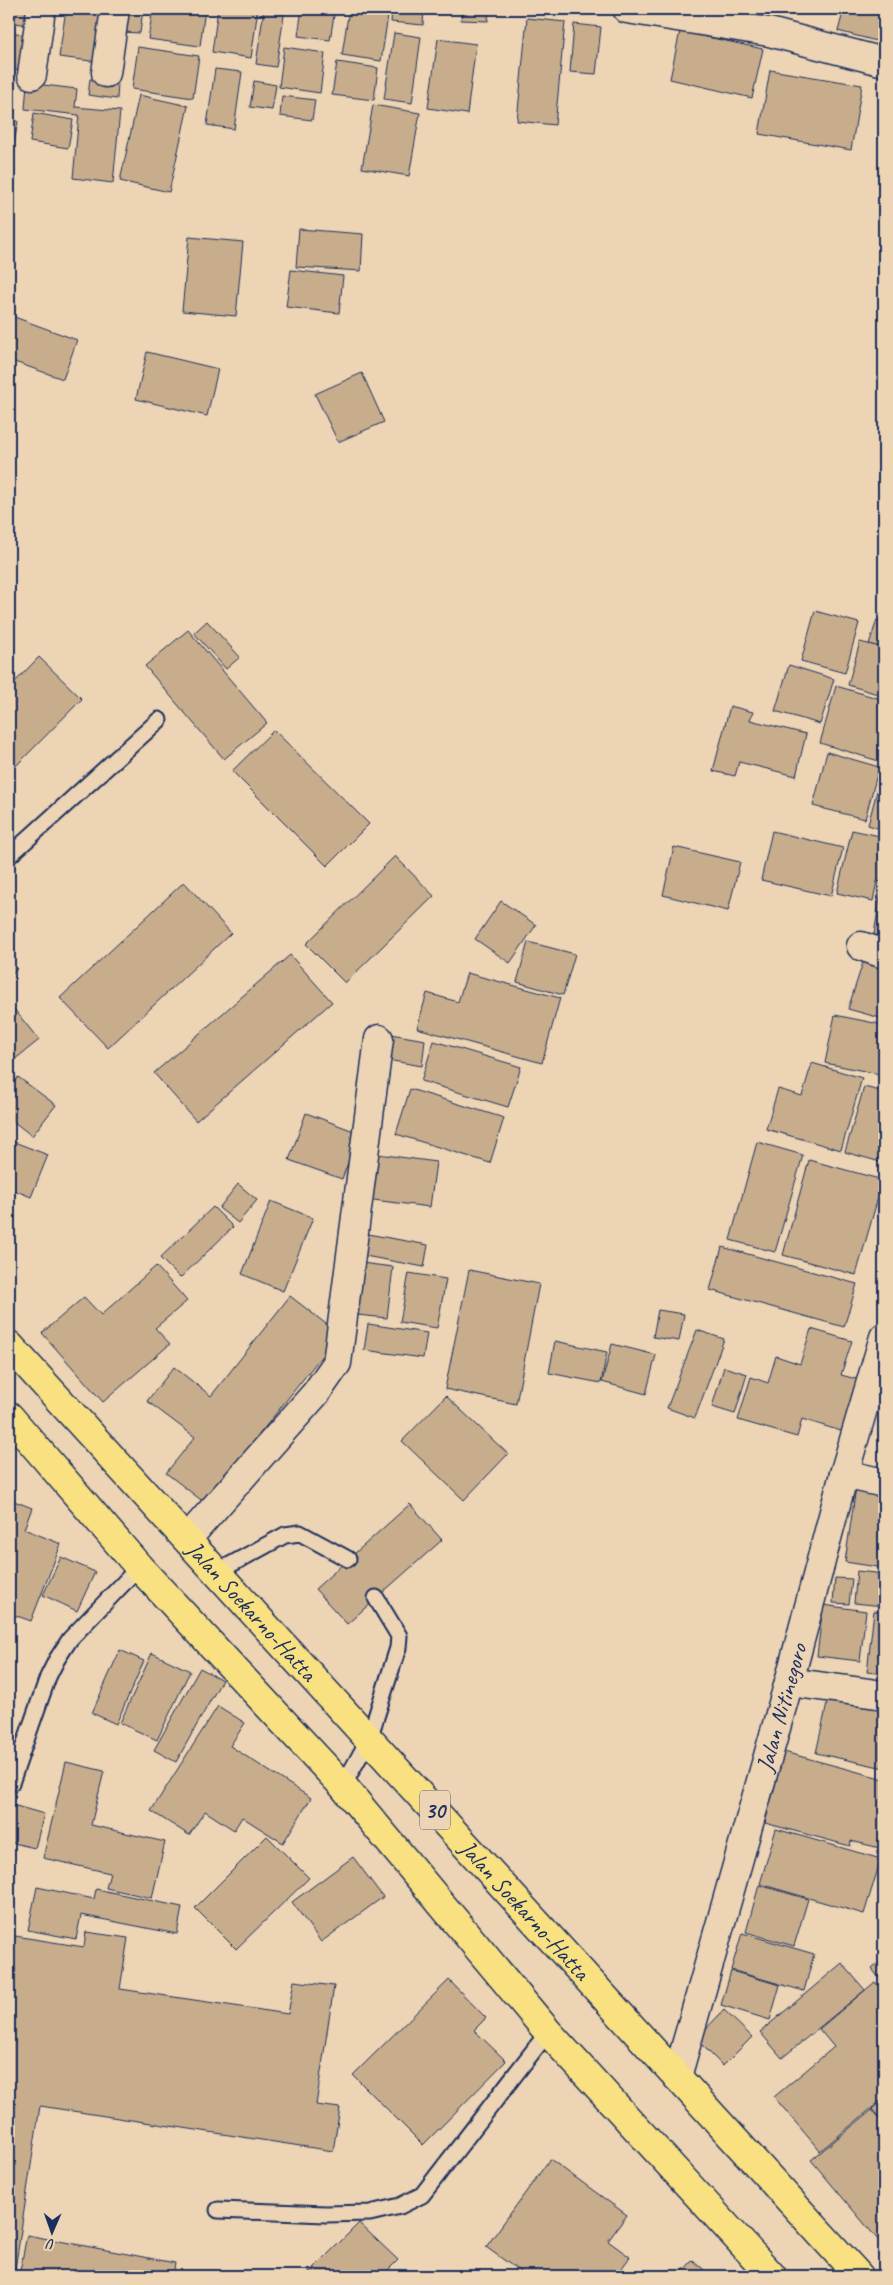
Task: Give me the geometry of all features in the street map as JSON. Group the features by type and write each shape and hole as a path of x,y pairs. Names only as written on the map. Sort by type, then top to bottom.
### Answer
{"highway":[{"name":"Jalan Soekarno-Hatta","path":"9,1345 616,2007 677,2077 859,2276"},
{"name":"30","path":"9,1416 138,1567 343,1786 548,2032 772,2276"}],"street":[{"path":"32,75 41,9"},
{"path":"106,73 115,9"},
{"path":"627,9 769,32 884,62"},
{"path":"187,1539 316,1393 337,1363 379,1039"},
{"name":"Jalan Nitinegoro","path":"677,2077 789,1682 844,1474 884,1337"},
{"path":"844,1474 884,1483"},
{"path":"789,1682 884,1695"}],"lane":[{"path":"9,856 160,720"},
{"path":"217,1572 285,1535 300,1533 348,1559"},
{"path":"11,1784 40,1700 57,1659 70,1639 138,1567"},
{"path":"343,1786 369,1739 398,1648 399,1636 376,1598"},
{"path":"218,2210 326,2214 370,2213 400,2206 422,2195 548,2032"}],"building":[{"path":"9,9 36,9 34,26 9,22"},
{"path":"66,9 106,9 99,62 59,57"},
{"path":"126,9 143,9 140,33 123,32"},
{"path":"153,9 205,9 200,46 148,39"},
{"path":"218,9 258,9 251,58 212,52"},
{"path":"264,9 285,9 276,67 256,64"},
{"path":"302,9 335,9 330,40 298,36"},
{"path":"349,9 389,9 381,61 342,55"},
{"path":"392,9 424,9 423,25 391,22"},
{"path":"462,9 489,9 488,21 461,20"},
{"path":"844,9 884,9 884,43 838,31"},
{"path":"527,18 565,22 555,125 517,121"},
{"path":"574,24 601,27 596,74 570,72"},
{"path":"680,31 763,49 752,98 670,79"},
{"path":"9,32 30,35 26,72 9,69"},
{"path":"394,33 421,37 412,103 384,99"},
{"path":"438,39 476,44 467,114 428,108"},
{"path":"138,47 199,56 193,98 132,89"},
{"path":"284,47 325,53 320,93 279,87"},
{"path":"337,62 378,68 374,100 332,95"},
{"path":"215,69 242,72 234,129 207,125"},
{"path":"770,70 862,85 851,150 759,134"},
{"path":"90,79 118,82 117,99 88,95"},
{"path":"254,81 276,85 272,110 250,107"},
{"path":"27,83 77,89 75,107 120,111 113,183 73,178 79,115 25,109"},
{"path":"139,95 188,106 169,192 120,181"},
{"path":"282,96 315,100 312,120 280,116"},
{"path":"373,105 420,113 409,176 362,168"},
{"path":"34,113 73,120 68,148 30,142"},
{"path":"9,119 18,121 12,156 9,156"},
{"path":"299,229 363,234 361,271 296,267"},
{"path":"189,237 243,242 236,316 182,311"},
{"path":"291,270 343,276 339,313 286,307"},
{"path":"9,315 77,340 63,379 9,360"},
{"path":"147,352 218,369 207,416 136,399"},
{"path":"362,373 384,422 338,442 315,394"},
{"path":"815,611 859,623 845,673 801,661"},
{"path":"877,620 884,622 884,648 869,644"},
{"path":"207,621 240,657 226,669 194,633"},
{"path":"188,630 267,723 224,759 145,666"},
{"path":"860,642 884,648 884,696 848,685"},
{"path":"39,657 82,699 9,773 9,688"},
{"path":"789,665 834,679 820,724 775,711"},
{"path":"836,686 884,700 884,754 882,762 820,743"},
{"path":"730,706 753,712 750,720 806,734 796,776 739,762 735,776 713,771"},
{"path":"274,730 369,824 327,866 232,771"},
{"path":"827,752 879,767 865,819 813,806"},
{"path":"884,764 884,830 868,825"},
{"path":"852,830 884,837 884,883 877,881 873,901 837,893"},
{"path":"772,831 843,848 831,896 761,880"},
{"path":"674,847 740,862 728,911 663,895"},
{"path":"395,856 434,896 345,983 306,944"},
{"path":"184,882 231,933 108,1048 60,998"},
{"path":"881,890 884,891 884,937 874,935"},
{"path":"501,901 536,925 510,963 475,939"},
{"path":"528,942 575,954 563,995 517,982"},
{"path":"866,953 884,959 884,1019 848,1009"},
{"path":"290,955 332,1002 196,1121 154,1073"},
{"path":"9,961 17,969 9,976"},
{"path":"467,973 560,998 542,1063 417,1028 427,993 458,1002"},
{"path":"9,1003 39,1040 9,1064"},
{"path":"835,1015 884,1025 884,1075 825,1063"},
{"path":"391,1034 425,1040 422,1066 387,1060"},
{"path":"434,1041 521,1067 508,1107 421,1081"},
{"path":"812,1063 862,1078 841,1150 766,1129 778,1089 802,1096"},
{"path":"18,1077 56,1105 32,1136 9,1118 9,1089"},
{"path":"864,1087 884,1092 884,1163 845,1152"},
{"path":"410,1089 504,1118 490,1163 396,1134"},
{"path":"306,1113 359,1133 342,1179 289,1160"},
{"path":"9,1140 48,1155 31,1197 9,1188"},
{"path":"757,1142 803,1155 775,1252 730,1240"},
{"path":"363,1152 436,1162 430,1207 357,1198"},
{"path":"809,1160 883,1180 856,1275 783,1255"},
{"path":"238,1184 257,1200 238,1223 219,1208"},
{"path":"271,1201 313,1218 283,1291 242,1274"},
{"path":"213,1207 233,1227 180,1278 160,1258"},
{"path":"368,1234 428,1245 424,1267 365,1256"},
{"path":"722,1247 857,1284 844,1327 710,1290"},
{"path":"353,1262 393,1267 387,1318 347,1314"},
{"path":"156,1266 187,1301 155,1328 170,1344 103,1402 42,1333 84,1297 101,1315"},
{"path":"469,1270 539,1284 516,1404 445,1389"},
{"path":"409,1273 446,1279 437,1328 400,1322"},
{"path":"290,1296 339,1334 205,1503 166,1473 195,1437 147,1401 174,1367 211,1396"},
{"path":"658,1310 684,1314 679,1341 653,1337"},
{"path":"368,1324 427,1333 423,1358 364,1350"},
{"path":"811,1329 852,1341 841,1375 860,1380 844,1432 802,1419 797,1437 738,1420 751,1377 768,1383 776,1356 800,1364"},
{"path":"697,1330 724,1339 695,1418 667,1408"},
{"path":"555,1341 607,1352 601,1383 549,1373"},
{"path":"612,1344 656,1355 646,1394 602,1382"},
{"path":"724,1367 747,1374 735,1414 712,1407"},
{"path":"446,1396 508,1454 464,1500 402,1441"},
{"path":"856,1487 884,1491 884,1568 845,1562"},
{"path":"9,1499 32,1508 24,1529 61,1544 31,1621 9,1613"},
{"path":"410,1504 442,1540 347,1624 315,1589"},
{"path":"61,1557 95,1572 77,1611 43,1595"},
{"path":"857,1571 884,1574 884,1606 854,1603"},
{"path":"835,1578 852,1579 849,1604 833,1603"},
{"path":"823,1605 866,1611 860,1661 817,1656"},
{"path":"874,1611 884,1612 884,1674 867,1672"},
{"path":"120,1650 144,1661 116,1724 92,1713"},
{"path":"152,1653 190,1671 157,1740 120,1723"},
{"path":"200,1668 222,1680 176,1762 154,1750"},
{"path":"829,1695 884,1707 884,1768 816,1753"},
{"path":"218,1706 245,1723 230,1746 311,1798 283,1843 242,1817 234,1830 205,1811 189,1835 151,1811"},
{"path":"784,1752 884,1779 884,1849 851,1841 850,1846 765,1823"},
{"path":"66,1762 104,1771 91,1825 165,1842 152,1898 106,1888 110,1873 43,1858"},
{"path":"9,1804 44,1814 35,1848 9,1842"},
{"path":"776,1829 881,1859 864,1914 760,1884"},
{"path":"267,1836 309,1878 236,1949 195,1908"},
{"path":"353,1857 383,1897 321,1942 292,1902"},
{"path":"759,1885 808,1899 794,1946 746,1932"},
{"path":"37,1887 94,1899 96,1889 182,1907 177,1934 81,1915 76,1939 28,1930"},
{"path":"86,1932 128,1938 120,1989 288,2014 294,1981 334,1986 316,2105 340,2108 333,2151 40,2106 14,2276 9,2276 9,1976 15,1936 84,1947"},
{"path":"742,1933 814,1954 804,1991 731,1970"},
{"path":"884,1959 884,1984 872,1969"},
{"path":"842,1963 865,1990 782,2058 760,2032"},
{"path":"731,1971 780,1985 770,2020 721,2005"},
{"path":"449,1980 486,2018 474,2030 506,2061 423,2145 353,2075"},
{"path":"875,1982 884,1992 884,2098 820,2151 774,2097 834,2047 819,2029"},
{"path":"724,2010 752,2037 723,2066 696,2039"},
{"path":"884,2099 884,2124 872,2109"},
{"path":"872,2110 884,2125 884,2247 811,2160"},
{"path":"550,2159 627,2215 608,2241 630,2257 616,2276 526,2276 486,2247"},
{"path":"359,2223 398,2260 382,2276 306,2276"},
{"path":"27,2235 175,2263 173,2276 19,2276"},
{"path":"693,2260 711,2276 678,2276"}]}
